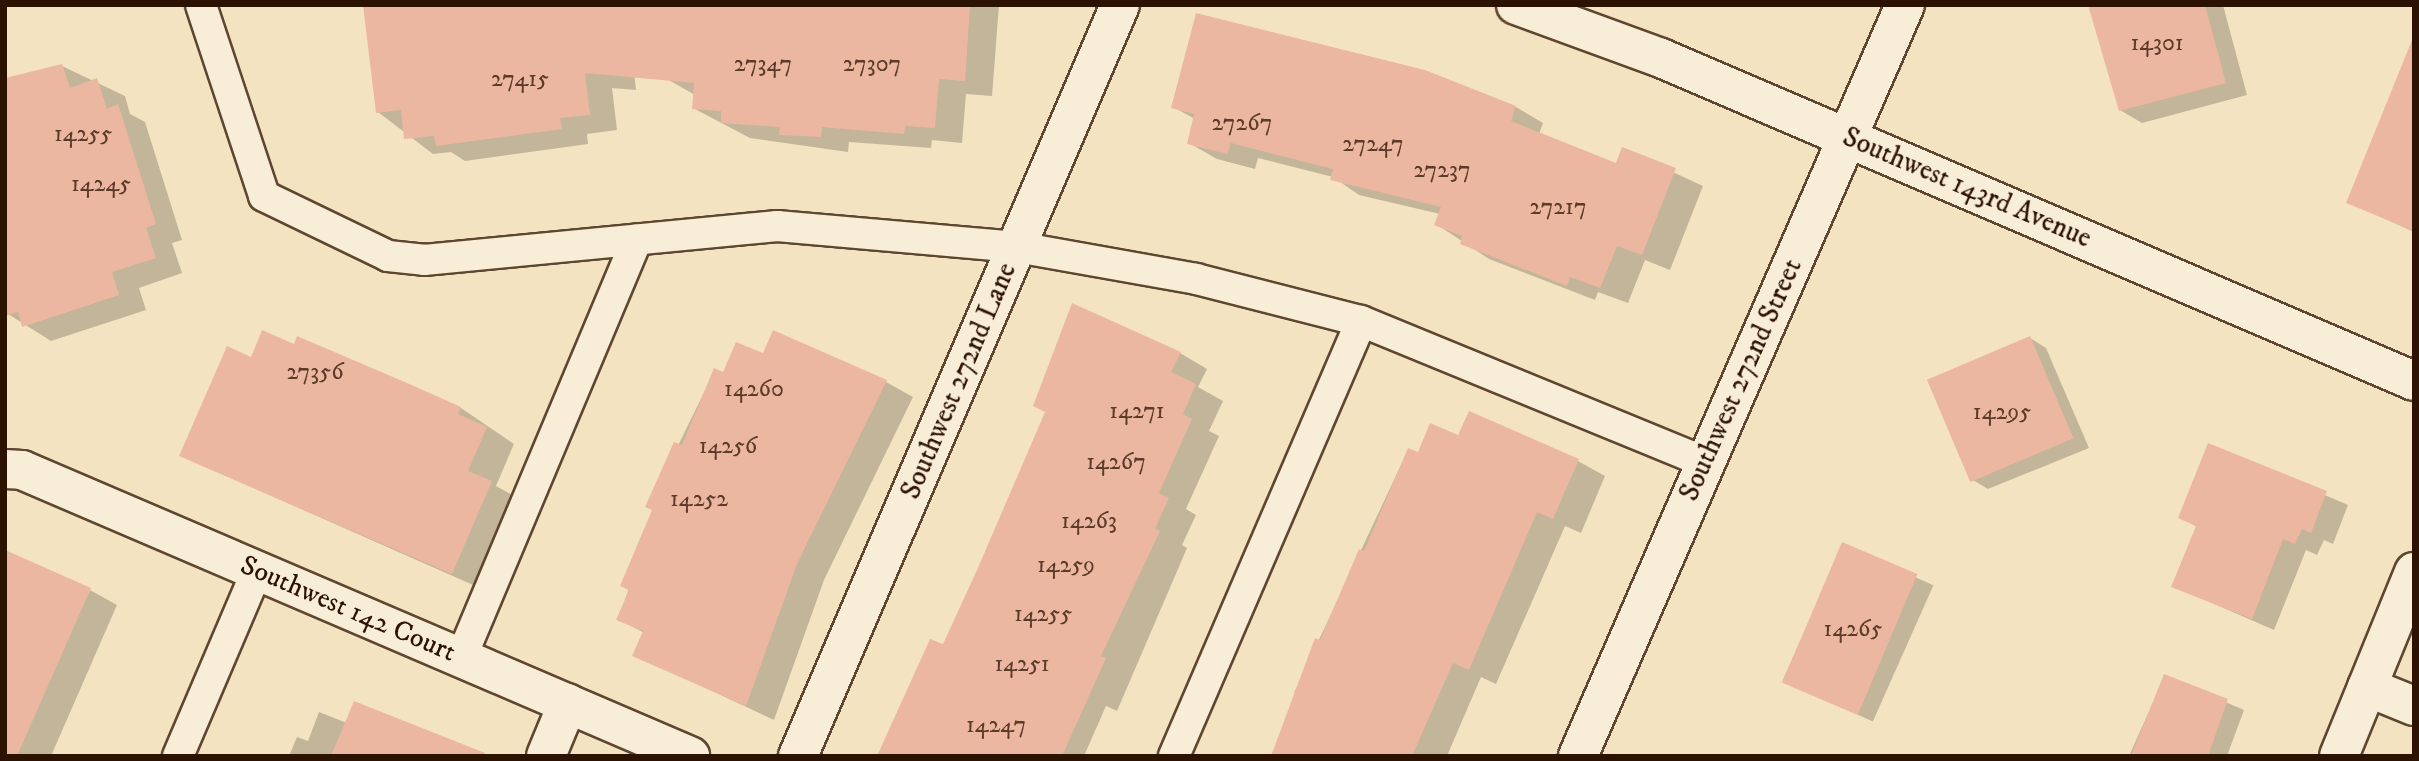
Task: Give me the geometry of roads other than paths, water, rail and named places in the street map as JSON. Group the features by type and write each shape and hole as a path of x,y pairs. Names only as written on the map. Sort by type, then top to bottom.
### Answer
{"street":[{"name":"Southwest 272nd Lane","path":"798,756 1120,5"},
{"name":"Southwest 143rd Avenue","path":"1516,5 1847,136 2414,381"},
{"name":"Southwest 272nd Street","path":"1578,756 1905,5"},
{"name":"Southwest 142 Court","path":"5,469 22,470 690,756"},
{"path":"2339,756 2414,572"},
{"path":"2367,687 2414,706"},
{"path":"546,756 568,703"}],"lane":[{"path":"201,5 264,196 388,256 424,260 777,226 1017,247 1196,279 1361,321 1705,462"},
{"path":"461,658 636,239"},
{"path":"1174,756 1361,321"},
{"path":"178,756 257,570"}]}
